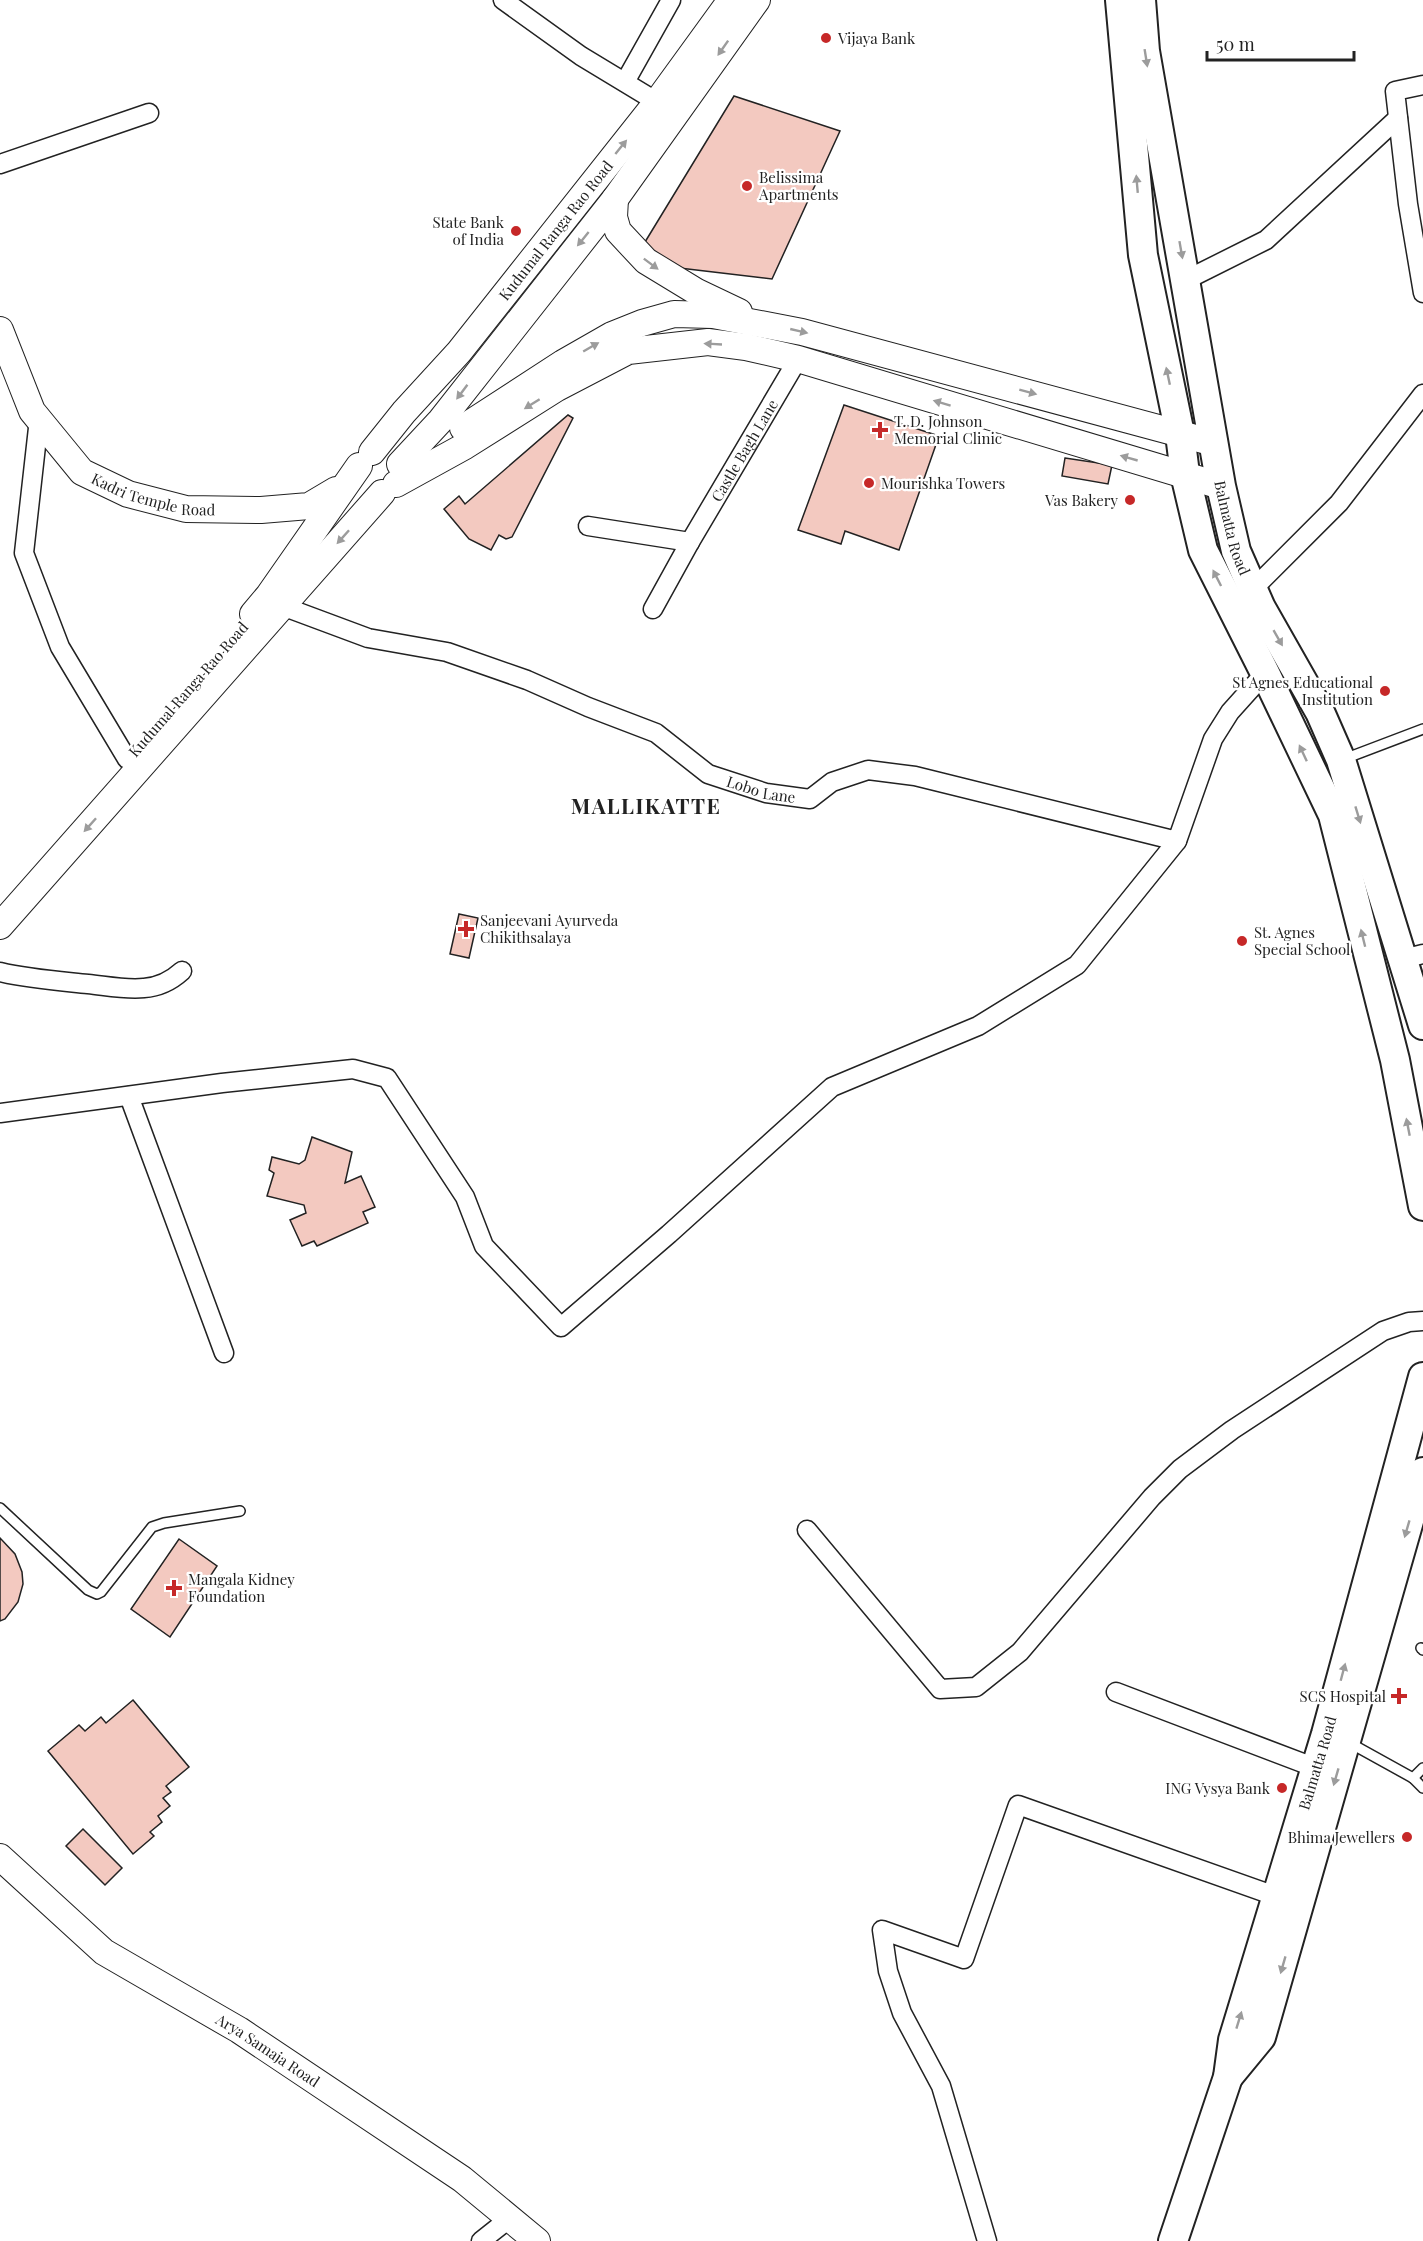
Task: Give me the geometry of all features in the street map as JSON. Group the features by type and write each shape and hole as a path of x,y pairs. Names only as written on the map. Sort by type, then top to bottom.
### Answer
{"main road":[{"path":"1120,0 1143,255 1180,434 1185,474 1203,550 1333,815 1395,1060 1423,1206"},
{"name":"Balmatta Road","path":"1141,0 1144,51 1221,486 1236,551 1261,608 1320,712 1341,760 1413,957 1423,1025"},
{"name":"Balmatta Road","path":"1228,2077 1262,2037 1423,1377"},
{"name":"Balmatta Road","path":"1173,2241 1228,2077 1233,2040 1316,1768 1336,1738 1423,1472"}],"street":[{"path":"503,0 581,56 667,108"},
{"path":"625,82 670,0"},
{"name":"Kudumal Ranga Rao Road","path":"0,899 127,759 269,596 324,514 359,467 667,108 731,0"},
{"path":"0,926 395,478 615,199 667,108 757,0"},
{"path":"1423,85 1395,92 1408,204 1423,293"},
{"path":"0,164 149,113"},
{"path":"1186,280 1266,240 1398,118"},
{"path":"615,199 614,217 618,231 646,261 697,292 736,309 747,320 746,347"},
{"path":"395,478 390,453 382,450 359,467 358,478 361,484 373,492 395,478 502,401 612,335 642,322 674,314 713,315 802,332 1214,443"},
{"name":"Kadri Temple Road","path":"0,330 32,411 82,472 128,494 186,509 261,510 309,506 359,467"},
{"path":"395,478 465,446 557,388 628,351 708,342 746,347 798,359 1221,486"},
{"name":"Castle Bagh Lane","path":"653,609 798,359"},
{"path":"1253,589 1339,503 1423,394"},
{"path":"39,419 24,553 60,647 127,759"},
{"path":"588,526 690,542"},
{"name":"Lobo Lane","path":"282,606 368,638 447,652 527,680 656,733 708,774 766,793 810,799 832,782 868,770 915,776 1177,842"},
{"path":"0,1113 222,1083 353,1069 387,1078 465,1197 484,1246 561,1327 669,1234 832,1087 978,1026 1077,965 1177,842 1213,739 1230,712 1265,673"},
{"path":"0,972 120,988 145,988 161,985 182,971"},
{"path":"129,1096 224,1353"},
{"path":"807,1530 940,1689 976,1687 1020,1652 1152,1497 1180,1469 1232,1430 1383,1331 1409,1322 1423,1321"},
{"path":"1116,1692 1316,1768"},
{"path":"987,2241 941,2086 902,2013 888,1971 882,1930 964,1959 1018,1805 1278,1897"},
{"name":"Arya Samaja Road","path":"0,1857 104,1952 239,2030 462,2179 537,2241"},
{"path":"481,2241 510,2218"}],"lane":[{"path":"1341,760 1423,729"},
{"path":"0,1508 88,1590 97,1594 101,1592 152,1527 240,1511"},
{"path":"1336,1738 1413,1778 1423,1788"},
{"path":"1413,1778 1423,1768"}],"building":[{"name":"Belissima Apartments","path":"734,96 840,131 772,279 671,267 645,242"},
{"name":"Mourishka Towers","path":"844,405 939,436 899,550 845,531 841,544 798,530"},
{"path":"568,415 573,418 512,537 506,539 499,535 491,550 469,539 444,509 459,496 465,504"},
{"path":"1065,458 1112,465 1108,484 1062,476"},
{"path":"459,914 478,918 469,958 450,954"},
{"path":"312,1137 352,1152 345,1183 361,1176 375,1207 363,1212 368,1223 317,1246 314,1241 302,1246 290,1220 306,1213 304,1205 267,1196 274,1173 269,1170 272,1157 299,1164 305,1160"},
{"path":"0,1538 15,1554 22,1572 23,1584 18,1602 5,1619 0,1621"},
{"name":"Mangala Kidney Foundation","path":"179,1539 217,1566 170,1637 131,1609"},
{"path":"133,1700 189,1767 166,1786 171,1792 163,1798 170,1806 158,1816 162,1822 150,1832 154,1836 133,1854 48,1751 79,1725 85,1731 101,1717 106,1723"},
{"path":"83,1829 122,1868 105,1885 66,1846"}],"place":[{"name":"Vijaya Bank","path":"826,38"},
{"name":"Belissima Apartments","path":"747,186"},
{"name":"State Bank of India","path":"516,231"},
{"name":"T. D. Johnson Memorial Clinic","path":"880,430"},
{"name":"Mourishka Towers","path":"869,483"},
{"name":"Vas Bakery","path":"1130,500"},
{"name":"St Agnes Educational Institution","path":"1385,691"},
{"name":"Sanjeevani Ayurveda Chikithsalaya","path":"466,929"},
{"name":"St. Agnes Special School","path":"1242,941"},
{"name":"Mangala Kidney Foundation","path":"174,1588"},
{"name":"SCS Hospital","path":"1399,1696"},
{"name":"ING Vysya Bank","path":"1282,1788"},
{"name":"Bhima Jewellers","path":"1407,1837"}],"district":[{"name":"MALLIKATTE","path":"646,805"}]}
